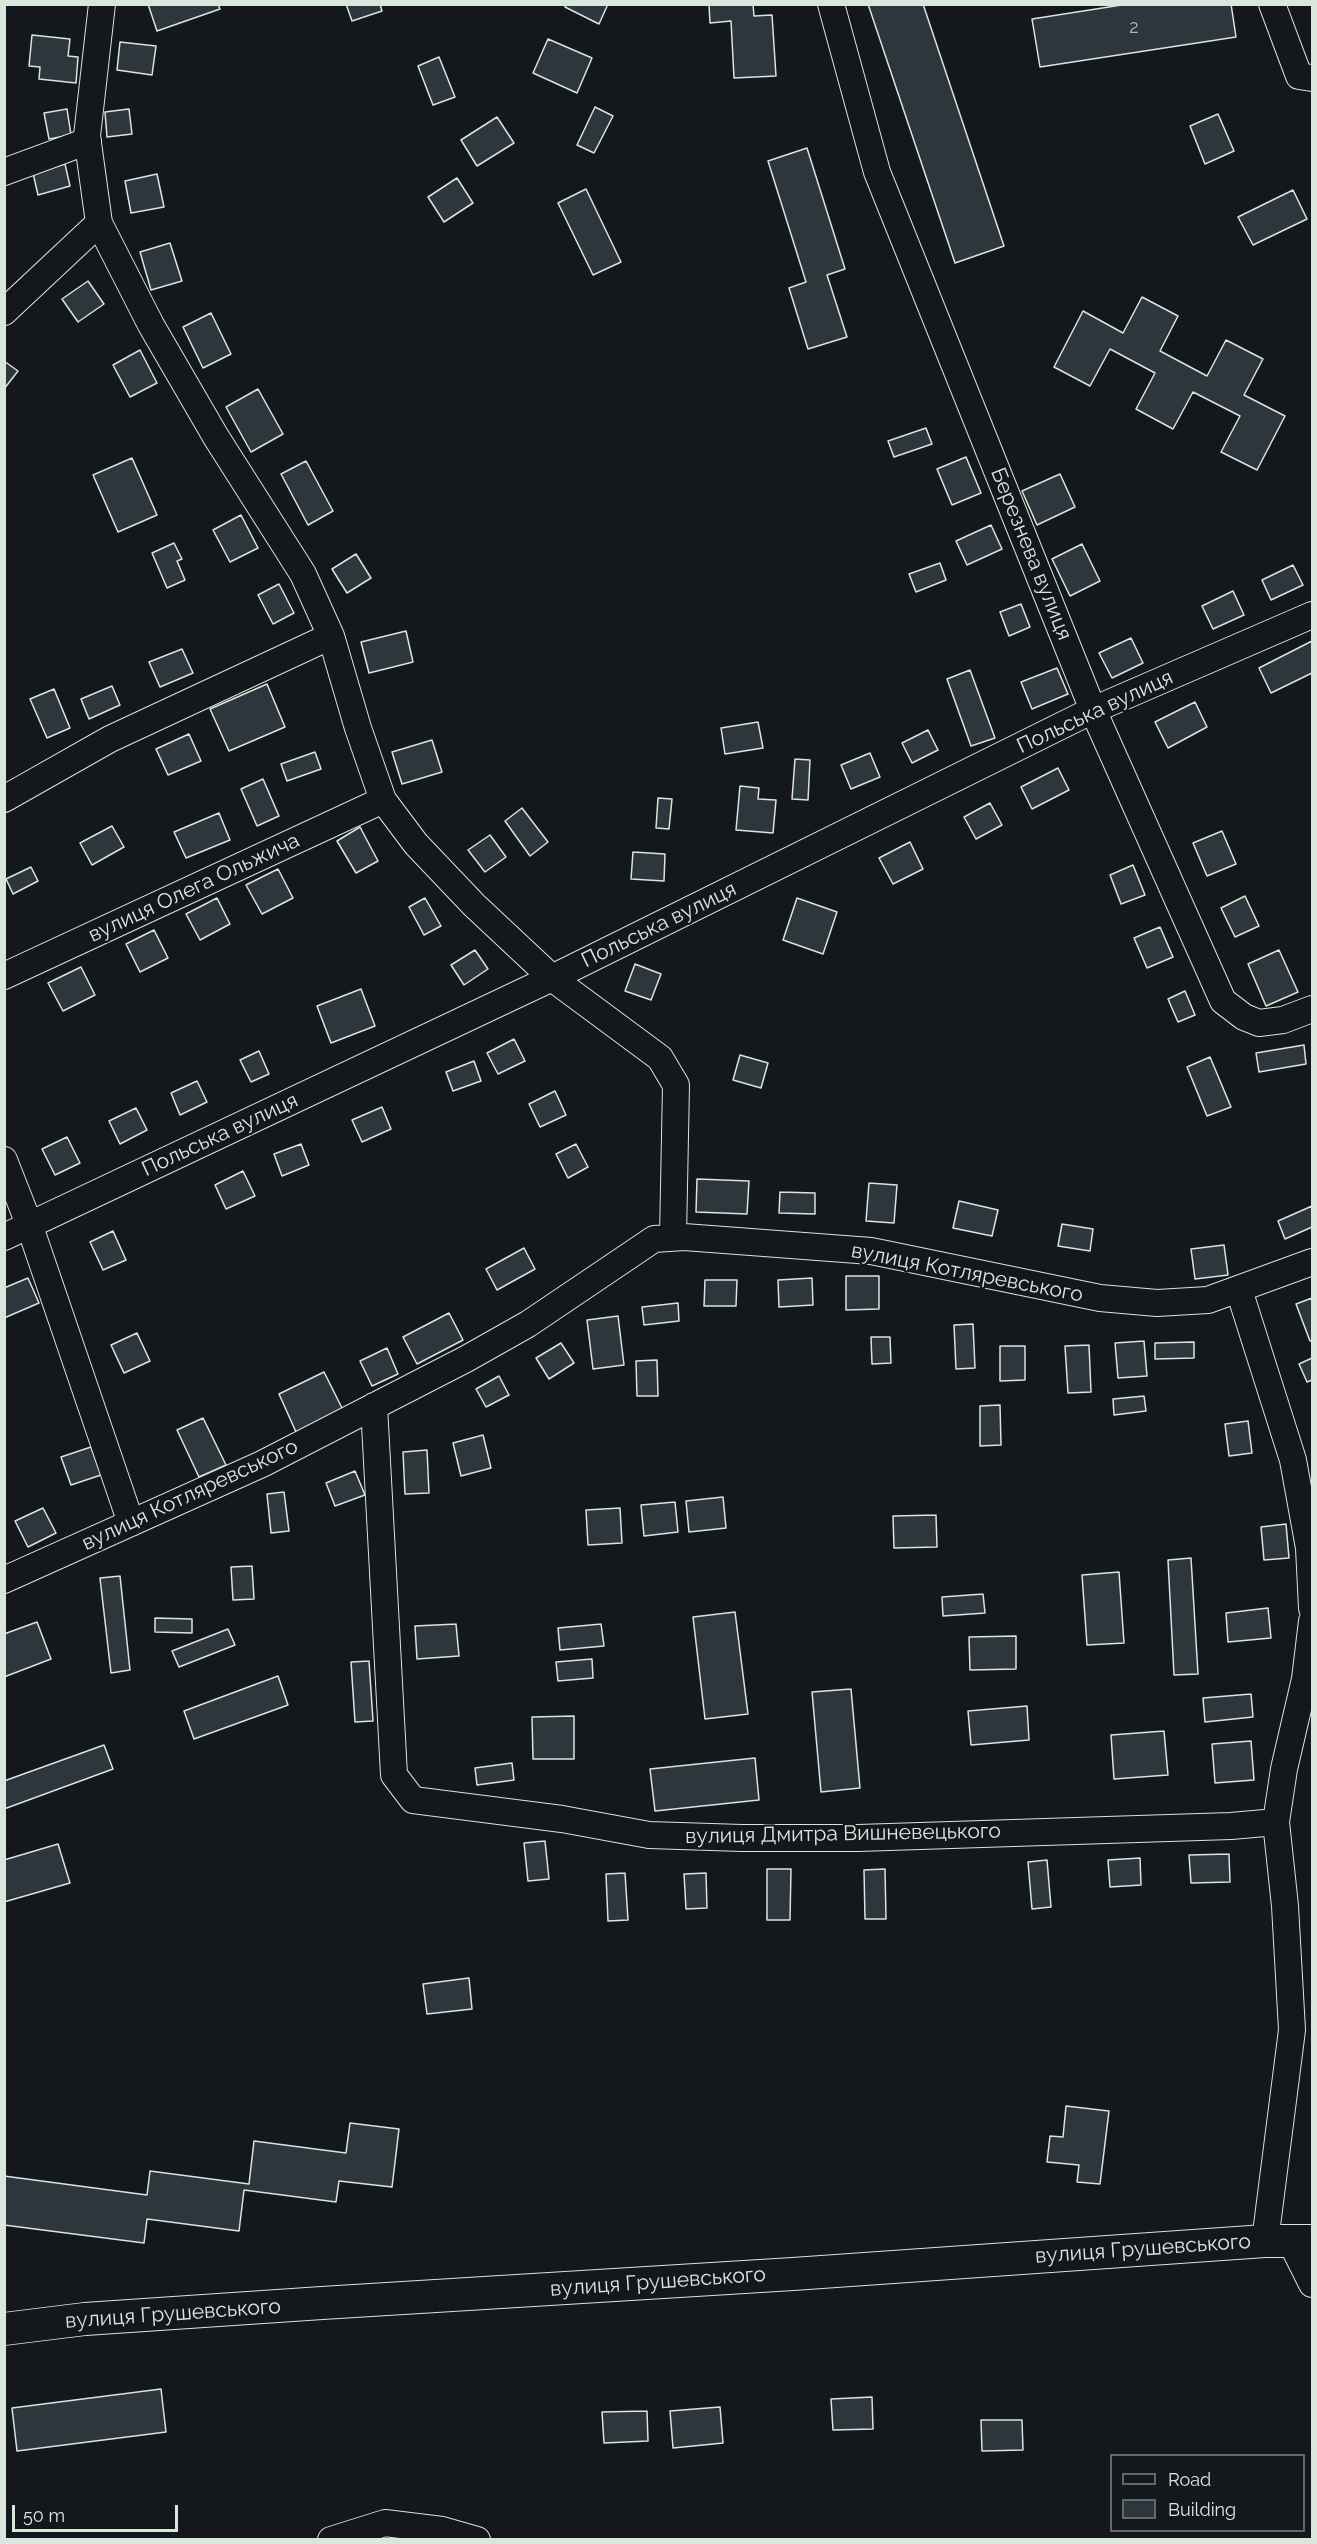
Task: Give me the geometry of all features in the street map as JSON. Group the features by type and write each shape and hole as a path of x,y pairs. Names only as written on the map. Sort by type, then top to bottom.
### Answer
{"main road":[{"name":"вулиця Грушевського","path":"4,2329 85,2319 1289,2240"}],"street":[{"path":"102,4 88,141 99,223 169,356 216,437 303,574 332,636 383,800 416,844 467,897 552,978 660,1058 676,1085 673,1237"},
{"name":"Березнева вулиця","path":"831,4 877,172 1093,710 1223,1001 1244,1017 1259,1023 1282,1020 1312,1009"},
{"path":"1272,4 1299,76 1312,78"},
{"path":"4,172 88,141"},
{"path":"5,313 99,223"},
{"name":"Польська вулиця","path":"4,1236 552,978 1093,710 1312,615"},
{"path":"4,799 110,739 332,636"},
{"name":"вулиця Олега Ольжича","path":"4,976 383,800"},
{"path":"4,1160 29,1224 131,1523"},
{"name":"вулиця Котляревського","path":"4,1580 262,1464 466,1359 528,1324 654,1239 673,1237 871,1251 1110,1299 1157,1304 1208,1300 1312,1262"},
{"path":"1239,1290 1293,1460 1309,1548 1312,1608"},
{"name":"вулиця Дмитра Вишневецького","path":"374,1406 394,1775 413,1800 562,1819 649,1835 742,1838 858,1838 1231,1826 1276,1822"},
{"path":"1312,1620 1305,1679 1284,1769 1276,1822 1285,1906 1292,2030 1289,2240 1312,2284"},
{"path":"331,2540 385,2523 442,2530 477,2540"}],"building":[{"path":"148,4 218,4 220,9 157,31"},
{"path":"346,4 380,4 382,11 352,21"},
{"path":"566,4 608,4 599,24 565,7"},
{"path":"709,4 753,4 754,16 772,15 776,76 734,78 731,21 710,23"},
{"path":"868,4 923,4 1004,246 955,263"},
{"path":"1128,4 1231,4 1236,37 1040,67 1032,19"},
{"path":"32,35 70,39 68,56 78,57 76,83 39,79 40,67 29,66"},
{"path":"548,39 592,58 577,93 533,73"},
{"path":"120,42 156,46 152,75 117,70"},
{"path":"439,57 455,97 433,105 418,66"},
{"path":"595,107 613,116 594,153 577,145"},
{"path":"67,109 71,135 49,139 44,113"},
{"path":"129,109 132,134 107,137 105,112"},
{"path":"1218,114 1234,151 1205,164 1190,126"},
{"path":"497,117 514,143 477,166 461,140"},
{"path":"807,148 845,269 827,275 847,337 808,349 789,288 806,282 768,161"},
{"path":"65,164 70,186 38,195 33,173"},
{"path":"157,174 164,207 131,213 125,181"},
{"path":"457,178 473,203 444,222 428,197"},
{"path":"586,189 621,262 593,275 558,203"},
{"path":"1293,190 1307,219 1253,245 1238,217"},
{"path":"170,243 182,281 151,290 140,252"},
{"path":"88,281 104,304 78,322 62,299"},
{"path":"1142,297 1178,316 1160,351 1207,376 1226,340 1263,359 1244,395 1285,416 1257,470 1221,452 1240,416 1193,392 1173,429 1136,409 1155,373 1110,349 1090,386 1054,367 1083,311 1123,333"},
{"path":"211,313 231,354 203,368 183,327"},
{"path":"140,350 157,383 130,397 113,365"},
{"path":"4,361 18,371 4,389"},
{"path":"258,389 283,434 251,452 226,407"},
{"path":"926,428 932,444 894,457 888,441"},
{"path":"966,457 981,493 952,505 937,469"},
{"path":"132,458 157,515 118,532 93,475"},
{"path":"306,461 333,511 308,525 281,474"},
{"path":"1060,474 1075,507 1037,525 1022,491"},
{"path":"241,515 258,548 230,562 213,530"},
{"path":"991,525 1002,549 967,565 956,541"},
{"path":"174,543 182,559 177,561 185,580 167,588 152,553"},
{"path":"1082,544 1100,581 1070,596 1052,559"},
{"path":"356,554 371,578 347,593 332,569"},
{"path":"940,563 946,580 916,592 909,574"},
{"path":"1293,565 1303,585 1271,600 1262,580"},
{"path":"279,584 294,613 273,624 258,595"},
{"path":"1233,591 1244,615 1213,629 1202,606"},
{"path":"1021,604 1030,627 1009,636 1000,612"},
{"path":"406,631 413,662 369,673 361,642"},
{"path":"1131,638 1143,663 1112,678 1099,653"},
{"path":"1312,641 1312,673 1271,693 1259,668"},
{"path":"182,649 193,673 160,687 149,662"},
{"path":"1057,668 1068,694 1032,709 1021,682"},
{"path":"970,670 995,738 971,746 947,679"},
{"path":"267,684 285,727 229,751 210,709"},
{"path":"112,686 120,705 89,719 81,699"},
{"path":"54,689 70,728 47,738 30,699"},
{"path":"1195,702 1207,727 1168,748 1155,722"},
{"path":"758,722 763,748 725,754 721,728"},
{"path":"928,730 938,750 912,763 902,743"},
{"path":"189,734 201,761 168,775 156,749"},
{"path":"432,740 442,772 402,784 392,752"},
{"path":"315,752 321,769 287,781 281,764"},
{"path":"870,753 880,777 851,789 841,765"},
{"path":"795,759 810,760 808,800 792,799"},
{"path":"1058,768 1069,790 1032,809 1021,787"},
{"path":"263,779 279,816 257,826 241,789"},
{"path":"740,786 759,788 758,799 776,800 773,833 736,830"},
{"path":"658,798 672,799 669,829 656,828"},
{"path":"990,803 1002,825 976,839 964,817"},
{"path":"522,808 548,842 530,856 505,821"},
{"path":"219,813 230,840 186,858 174,832"},
{"path":"112,826 124,847 92,865 80,843"},
{"path":"360,827 378,861 356,873 337,841"},
{"path":"1222,831 1236,864 1207,876 1193,843"},
{"path":"490,835 506,857 485,872 468,850"},
{"path":"910,842 923,869 893,884 879,858"},
{"path":"633,852 665,854 664,881 631,879"},
{"path":"1133,865 1145,895 1121,904 1110,875"},
{"path":"31,867 38,881 13,894 6,879"},
{"path":"278,869 293,898 262,914 246,885"},
{"path":"1245,896 1259,926 1235,937 1221,908"},
{"path":"217,898 230,924 200,940 186,914"},
{"path":"425,898 441,926 424,935 409,907"},
{"path":"797,898 837,912 823,954 783,940"},
{"path":"1160,927 1173,957 1147,968 1134,938"},
{"path":"154,930 168,958 140,972 126,944"},
{"path":"475,950 488,969 464,985 451,965"},
{"path":"1279,950 1298,992 1266,1006 1248,964"},
{"path":"635,964 661,974 651,1000 625,991"},
{"path":"81,967 95,995 63,1011 48,983"},
{"path":"361,989 375,1026 331,1043 317,1006"},
{"path":"1185,991 1195,1015 1178,1022 1168,999"},
{"path":"514,1039 525,1061 498,1074 487,1053"},
{"path":"1304,1045 1306,1064 1259,1072 1256,1053"},
{"path":"259,1051 269,1074 251,1082 240,1060"},
{"path":"740,1055 768,1063 761,1088 733,1080"},
{"path":"1210,1057 1231,1107 1207,1116 1187,1067"},
{"path":"474,1061 481,1081 453,1091 446,1072"},
{"path":"197,1081 207,1102 180,1115 171,1093"},
{"path":"555,1091 566,1115 540,1127 529,1104"},
{"path":"382,1107 391,1129 362,1142 352,1120"},
{"path":"136,1108 147,1130 120,1144 109,1121"},
{"path":"67,1137 80,1163 55,1175 42,1149"},
{"path":"301,1144 309,1165 282,1176 274,1154"},
{"path":"576,1144 588,1167 568,1178 556,1154"},
{"path":"243,1171 255,1196 226,1209 215,1185"},
{"path":"697,1179 749,1181 747,1214 696,1212"},
{"path":"869,1183 897,1185 894,1223 866,1221"},
{"path":"780,1192 815,1193 815,1214 779,1213"},
{"path":"959,1201 998,1210 992,1236 953,1228"},
{"path":"1312,1206 1312,1227 1285,1239 1278,1221"},
{"path":"1062,1224 1093,1229 1090,1251 1058,1246"},
{"path":"113,1231 126,1260 103,1270 90,1242"},
{"path":"1224,1245 1228,1275 1195,1279 1191,1249"},
{"path":"524,1248 535,1269 497,1290 486,1269"},
{"path":"846,1276 879,1276 879,1309 846,1310"},
{"path":"28,1278 39,1303 4,1318 4,1288"},
{"path":"812,1278 813,1305 779,1307 778,1280"},
{"path":"705,1280 737,1280 736,1306 704,1306"},
{"path":"1312,1298 1312,1341 1310,1341 1296,1304"},
{"path":"678,1303 679,1321 644,1325 642,1307"},
{"path":"449,1313 463,1340 417,1364 403,1337"},
{"path":"618,1316 624,1365 593,1369 587,1320"},
{"path":"973,1324 975,1368 956,1369 954,1325"},
{"path":"137,1333 150,1361 124,1373 111,1345"},
{"path":"871,1337 890,1337 891,1363 872,1364"},
{"path":"1144,1341 1147,1376 1118,1378 1115,1343"},
{"path":"1194,1342 1194,1358 1155,1359 1155,1343"},
{"path":"561,1343 574,1363 549,1379 536,1358"},
{"path":"1089,1345 1091,1392 1068,1393 1065,1346"},
{"path":"1000,1346 1025,1346 1025,1380 1000,1381"},
{"path":"387,1348 398,1374 372,1386 360,1361"},
{"path":"1312,1358 1312,1380 1307,1382 1299,1364"},
{"path":"657,1360 658,1396 637,1396 636,1361"},
{"path":"324,1372 343,1410 296,1432 279,1394"},
{"path":"499,1376 509,1395 486,1407 476,1389"},
{"path":"1144,1396 1146,1411 1114,1415 1113,1399"},
{"path":"1000,1405 1001,1445 980,1446 980,1406"},
{"path":"203,1418 226,1465 199,1477 177,1430"},
{"path":"1248,1421 1252,1453 1229,1456 1225,1424"},
{"path":"483,1435 491,1468 461,1476 453,1443"},
{"path":"91,1447 101,1475 71,1485 61,1457"},
{"path":"427,1450 429,1493 405,1494 403,1452"},
{"path":"355,1471 365,1495 335,1506 326,1483"},
{"path":"284,1492 289,1531 271,1533 267,1494"},
{"path":"723,1497 726,1528 689,1532 686,1501"},
{"path":"675,1502 678,1532 644,1536 641,1505"},
{"path":"43,1508 56,1533 28,1547 15,1521"},
{"path":"620,1508 622,1543 588,1545 586,1510"},
{"path":"936,1515 937,1547 894,1548 893,1516"},
{"path":"1286,1524 1289,1558 1264,1560 1261,1527"},
{"path":"1191,1558 1198,1674 1174,1675 1168,1560"},
{"path":"252,1566 254,1599 233,1600 231,1567"},
{"path":"1119,1572 1124,1643 1087,1645 1082,1575"},
{"path":"120,1576 130,1670 111,1673 100,1578"},
{"path":"983,1594 985,1613 943,1616 942,1597"},
{"path":"1268,1608 1271,1638 1228,1642 1226,1613"},
{"path":"735,1612 748,1714 705,1719 693,1617"},
{"path":"155,1618 192,1619 192,1633 155,1632"},
{"path":"37,1622 51,1659 4,1677 4,1634"},
{"path":"456,1624 459,1656 417,1659 415,1626"},
{"path":"601,1624 604,1646 560,1650 558,1628"},
{"path":"228,1629 235,1645 179,1667 172,1651"},
{"path":"1016,1636 1016,1669 970,1670 969,1637"},
{"path":"592,1659 593,1678 558,1681 556,1662"},
{"path":"369,1661 373,1721 355,1722 351,1662"},
{"path":"278,1676 288,1705 194,1739 184,1711"},
{"path":"851,1689 860,1788 821,1792 812,1692"},
{"path":"1251,1694 1253,1717 1205,1722 1203,1698"},
{"path":"1027,1706 1029,1740 971,1745 968,1711"},
{"path":"574,1716 574,1759 533,1759 532,1717"},
{"path":"1164,1731 1168,1775 1114,1779 1111,1735"},
{"path":"1251,1741 1254,1780 1215,1783 1212,1744"},
{"path":"104,1745 113,1769 4,1809 4,1781"},
{"path":"755,1758 759,1800 655,1811 650,1769"},
{"path":"512,1763 514,1780 477,1785 475,1768"},
{"path":"545,1841 549,1879 528,1881 524,1843"},
{"path":"58,1844 70,1883 4,1902 4,1860"},
{"path":"1229,1854 1230,1882 1191,1883 1189,1855"},
{"path":"1140,1858 1141,1885 1110,1887 1108,1860"},
{"path":"1047,1860 1051,1907 1032,1909 1028,1862"},
{"path":"767,1869 791,1869 790,1920 767,1920"},
{"path":"885,1869 886,1919 865,1919 864,1870"},
{"path":"625,1873 628,1920 608,1921 606,1874"},
{"path":"706,1873 707,1908 686,1909 684,1874"},
{"path":"469,1978 472,2009 427,2014 423,1984"},
{"path":"1066,2106 1109,2111 1100,2184 1077,2182 1079,2165 1047,2162 1050,2136 1063,2137"},
{"path":"350,2123 399,2129 392,2187 339,2181 336,2202 244,2190 239,2231 147,2219 144,2243 4,2225 4,2176 147,2195 150,2171 249,2184 254,2141 346,2153"},
{"path":"161,2389 166,2432 17,2451 12,2408"},
{"path":"872,2397 873,2429 833,2430 831,2399"},
{"path":"720,2407 723,2443 673,2448 670,2411"},
{"path":"647,2411 648,2441 604,2443 602,2412"},
{"path":"981,2420 1022,2420 1023,2450 982,2451"}]}
